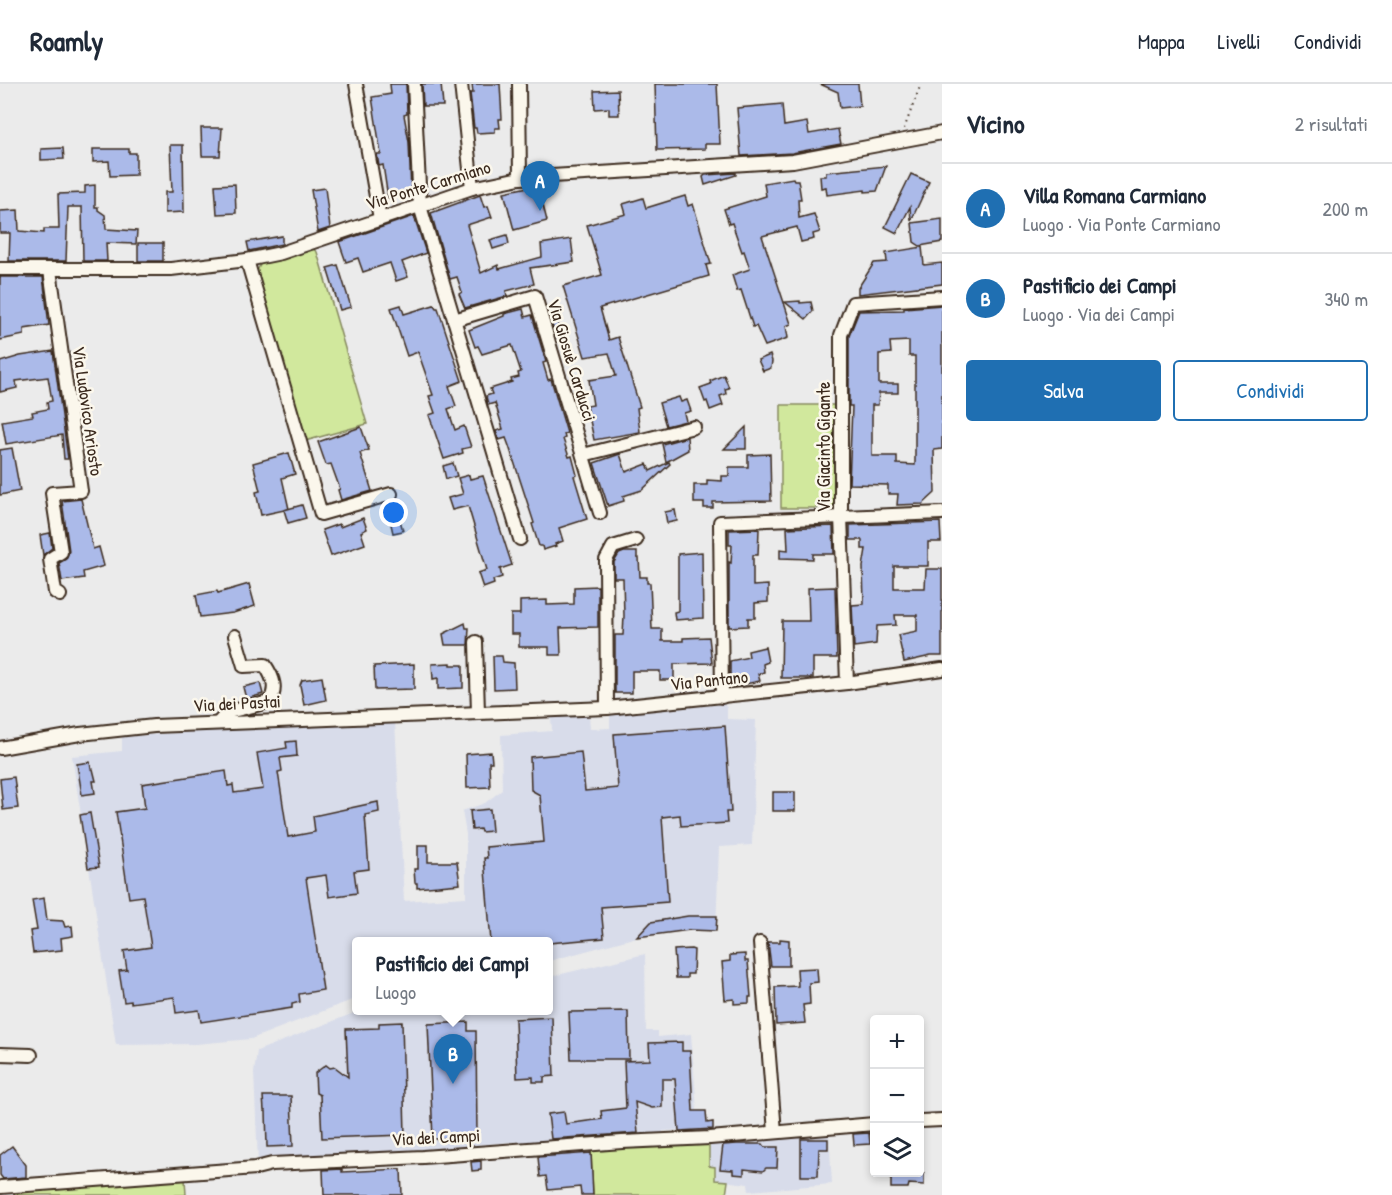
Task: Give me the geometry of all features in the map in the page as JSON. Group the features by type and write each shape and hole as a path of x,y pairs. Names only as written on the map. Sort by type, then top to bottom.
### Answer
{"street":[{"path":"356,84 380,219"},
{"path":"414,84 420,206 520,539"},
{"path":"461,84 472,188"},
{"path":"519,84 520,177"},
{"name":"Via Ponte Carmiano","path":"0,269 171,269 247,260 281,253 472,188 520,177 793,161 899,143 942,133"},
{"path":"247,260 321,514 391,495"},
{"name":"Via Ludovico Ariosto","path":"50,270 81,491 52,494 61,552 50,559 55,592 60,595"},
{"name":"Via Giosuè Carducci","path":"454,320 535,296 600,513"},
{"name":"Via Giacinto Gigante","path":"847,683 841,516 841,335 854,303 942,297"},
{"path":"583,455 694,427"},
{"path":"722,696 720,522 942,513"},
{"path":"607,708 606,560 613,547 636,540"},
{"path":"219,722 228,712 269,702 274,694 273,677 265,665 244,666 235,636"},
{"path":"476,642 478,713"},
{"name":"Via Pantano","path":"478,713 607,708 847,683 942,669"},
{"name":"Via dei Pastai","path":"0,748 80,734 154,726 478,713"},
{"path":"760,943 775,1132"},
{"path":"0,1053 31,1055"},
{"path":"924,1121 942,1120"},
{"name":"Via dei Campi","path":"0,1187 256,1168 282,1164 710,1138 870,1124"},
{"path":"0,1187 7,1195"}],"path":[{"path":"899,143 921,84"}],"shaded area":[{"path":"724,704 727,708 727,719 756,720 752,845 719,847 716,931 691,930 637,937 553,960 553,937 352,937 352,1000 251,1039 196,1044 116,1045 72,756 122,751 122,737 286,725 395,721 404,901 466,897 466,834 462,811 485,803 502,790 501,735 552,731 551,717 589,714 590,729 610,728 610,715"},
{"path":"645,954 646,1031 658,1031 658,1037 691,1034 697,1111 706,1111 707,1123 713,1122 714,1135 695,1137 679,1133 679,1130 663,1131 663,1138 510,1142 455,1147 455,1150 258,1162 254,1073 257,1051 352,1014 553,1015 553,976"},
{"path":"829,1134 832,1184 749,1191 748,1184 715,1180 709,1166 709,1142"}],"green space":[{"path":"310,247 317,252 367,424 305,441 257,271 261,263"},
{"path":"781,405 837,405 837,508 781,508"},
{"path":"709,1142 709,1166 715,1167 715,1180 728,1181 726,1195 593,1195 591,1150 603,1146"},
{"path":"185,1179 186,1195 16,1195 12,1191"}],"building":[{"path":"390,84 406,84 407,114 404,115 409,142 411,193 388,198 383,165 379,166 377,154 381,154 372,97 391,94"},
{"path":"422,84 441,84 443,106 423,106"},
{"path":"472,84 500,84 502,119 499,119 500,128 495,128 495,132 477,133 474,128 470,93 473,93"},
{"path":"655,84 717,84 720,144 705,144 705,149 657,150"},
{"path":"820,84 858,84 860,106 840,108 838,92"},
{"path":"618,90 619,115 609,115 609,108 595,109 594,91"},
{"path":"782,104 784,126 807,122 809,134 838,129 841,144 792,153 741,156 737,108"},
{"path":"201,128 222,128 220,156 202,156"},
{"path":"170,145 183,145 184,212 165,213 165,192 172,192"},
{"path":"63,148 64,159 41,160 41,149"},
{"path":"93,149 129,149 129,153 136,153 136,175 110,176 109,161 93,162"},
{"path":"886,166 877,191 865,192 865,190 827,195 826,187 821,188 820,176 826,176 826,172"},
{"path":"736,173 736,175 705,185 703,177 705,175"},
{"path":"911,174 929,182 911,221 910,207 897,233 885,227"},
{"path":"793,178 798,180 801,199 798,199 799,218 814,214 820,232 813,234 814,239 801,242 797,227 762,236 791,324 786,326 788,338 765,346 756,326 753,327 741,290 737,291 732,275 750,269 724,209 766,196 764,183"},
{"path":"235,184 236,213 217,214 215,185"},
{"path":"95,185 95,207 98,207 98,210 105,215 106,229 137,231 136,244 106,243 107,261 83,261 82,207 68,207 66,261 9,261 10,233 0,233 0,211 18,210 19,231 44,233 44,229 59,229 58,194 85,193 85,186"},
{"path":"538,185 547,221 514,230 504,192"},
{"path":"325,188 330,228 318,232 311,190"},
{"path":"480,195 484,207 488,206 492,217 467,225 481,273 498,265 499,269 542,257 541,244 571,239 574,262 530,268 534,284 506,291 507,296 465,308 459,294 462,292 457,277 450,279 431,213"},
{"path":"685,196 688,206 693,204 711,264 706,265 709,276 600,308 609,340 618,337 640,407 637,408 640,432 594,440 587,406 593,405 589,380 616,376 609,353 585,357 563,286 602,275 587,225 626,214 623,204 643,198 646,208"},
{"path":"414,216 426,253 402,262 408,277 396,281 390,263 363,272 358,258 346,262 339,242"},
{"path":"942,219 942,242 920,246 914,242 912,223"},
{"path":"507,235 509,244 493,249 490,240"},
{"path":"282,236 282,244 249,251 247,242"},
{"path":"138,243 163,243 163,261 138,261"},
{"path":"922,247 924,265 942,263 942,284 858,294 858,288 874,263 887,262 886,253"},
{"path":"338,265 351,307 340,310 327,268"},
{"path":"0,277 43,277 49,325 24,329 24,335 0,340"},
{"path":"800,301 800,303 811,302 813,311 806,319 785,302"},
{"path":"401,305 404,314 434,305 438,308 462,381 449,386 456,406 448,409 455,430 464,426 471,447 462,449 463,453 444,459 429,415 435,413 429,396 433,395 418,352 407,356 391,308"},
{"path":"942,305 942,449 934,450 935,493 923,504 897,505 898,494 888,494 888,485 849,484 852,406 849,406 849,336 859,311 904,310 904,308","holes":["909,341 909,356 915,356 915,465 897,464 897,456 872,456 872,405 878,405 879,393 898,393 898,384 879,384 879,354 891,353 890,342"]},
{"path":"523,309 525,317 532,315 546,362 543,363 548,380 551,379 567,433 564,434 563,439 569,457 572,456 577,475 574,476 587,519 559,528 563,541 543,550 542,546 539,546 532,524 534,523 506,438 499,440 496,431 503,429 495,403 488,405 486,396 492,394 490,389 512,382 511,379 519,377 518,373 521,372 512,345 482,354 478,346 475,347 469,330 504,316 504,314"},
{"path":"548,309 553,309 560,330 554,332"},
{"path":"53,351 68,459 64,459 62,435 6,444 2,421 33,416 32,412 48,409 47,402 52,401 48,377 16,381 17,388 0,392 0,362 20,356"},
{"path":"770,355 771,368 763,371 758,360"},
{"path":"724,375 729,388 725,389 726,394 720,396 723,405 710,410 700,388"},
{"path":"679,397 681,402 687,400 691,411 684,413 686,421 666,426 659,403"},
{"path":"361,427 369,450 360,453 372,491 341,500 338,490 340,489 331,464 326,465 318,442"},
{"path":"746,427 746,449 724,449"},
{"path":"687,437 688,450 666,462 662,444"},
{"path":"12,448 20,491 0,495 0,450"},
{"path":"289,453 295,474 282,478 289,509 261,515 256,492 260,491 253,463"},
{"path":"620,454 626,472 647,464 650,471 669,462 670,464 642,490 623,496 624,501 608,506 594,463"},
{"path":"770,454 771,501 713,502 713,508 704,508 704,503 694,503 694,485 707,485 707,480 722,481 722,476 729,476 729,467 748,467 748,455"},
{"path":"453,463 457,476 446,479 443,466"},
{"path":"469,475 470,479 483,476 512,565 500,569 502,577 493,580 494,584 483,588 478,573 487,570 468,506 452,510 448,498 463,494 458,478"},
{"path":"81,499 93,549 99,547 104,566 83,572 84,578 62,581 59,563 66,559 69,551 62,501"},
{"path":"302,505 306,518 288,523 284,510"},
{"path":"396,505 403,531 393,533 387,507"},
{"path":"675,510 677,521 667,523 665,512"},
{"path":"363,518 367,529 361,532 365,544 331,556 322,530 339,524 340,527"},
{"path":"940,522 941,542 928,542 928,566 894,566 894,588 925,588 926,569 942,569 942,656 904,662 898,635 917,631 917,615 895,615 896,625 877,626 876,644 854,647 852,605 864,604 863,567 866,549 862,549 862,540 850,540 850,525"},
{"path":"833,526 834,554 813,554 813,559 780,558 780,549 788,550 787,528"},
{"path":"759,529 758,555 753,555 753,586 768,585 768,602 755,603 755,618 748,618 748,626 729,627 729,562 731,563 732,545 729,545 729,530"},
{"path":"50,533 52,548 43,555 40,535"},
{"path":"637,552 640,577 647,577 647,583 650,583 652,629 662,629 662,641 709,637 712,663 674,664 674,680 660,680 660,671 632,671 632,693 615,693 615,635 623,635 624,616 623,578 614,578 614,562 619,554"},
{"path":"702,552 703,618 675,620 674,612 678,611 678,554"},
{"path":"249,584 255,606 233,613 200,617 196,595 217,591 218,593"},
{"path":"598,586 598,627 560,628 561,655 549,655 549,647 519,647 519,634 511,634 511,614 520,614 520,601 547,600 547,605 574,604 574,587"},
{"path":"835,587 837,658 813,658 813,678 781,678 782,621 809,621 808,588"},
{"path":"465,623 466,628 469,628 468,645 445,645 443,634"},
{"path":"765,647 768,662 763,664 764,672 758,674 760,681 730,687 730,661 749,657 748,651"},
{"path":"493,656 502,656 503,662 514,663 515,688 494,689"},
{"path":"451,663 451,665 463,665 463,688 438,689 438,678 433,679 432,664"},
{"path":"414,664 414,689 375,690 374,666"},
{"path":"322,677 326,700 304,705 300,685 302,680"},
{"path":"260,683 263,694 246,699 243,687"},
{"path":"725,726 731,812 726,812 727,823 681,826 680,815 662,817 668,902 601,907 604,938 553,943 553,937 491,937 484,858 487,858 486,847 544,842 540,795 531,790 530,757 581,752 585,791 618,788 614,734"},
{"path":"296,741 297,756 280,758 282,771 278,772 288,837 315,832 313,816 378,802 379,812 365,815 369,869 354,871 357,893 329,897 326,875 306,878 323,990 299,994 300,1002 292,1004 292,1008 201,1022 199,1010 176,1013 174,997 124,1002 119,971 127,970 124,951 151,947 143,896 129,898 116,812 145,808 142,784 226,771 228,786 233,785 234,793 263,789 257,753 287,748 286,742"},
{"path":"491,752 490,787 467,788 466,754"},
{"path":"90,762 96,781 93,781 95,793 82,795 77,764"},
{"path":"14,777 18,808 3,810 0,779"},
{"path":"773,792 795,792 795,811 773,811"},
{"path":"490,809 492,831 472,830 470,811"},
{"path":"90,813 99,867 88,868 80,815"},
{"path":"418,845 428,845 428,862 457,862 460,884 417,888 414,869 418,869"},
{"path":"44,898 47,920 63,921 65,927 72,926 73,936 61,938 62,950 33,953 30,931 37,930 32,900"},
{"path":"688,916 717,916 716,931 690,930 637,937 651,922"},
{"path":"780,939 789,940 789,966 771,966 768,942 780,942"},
{"path":"674,950 694,950 693,974 687,974 687,978 676,978"},
{"path":"745,954 745,961 748,961 751,997 749,997 749,1003 734,1004 734,999 725,1000 722,962 730,961 730,955"},
{"path":"817,968 818,982 809,983 810,1004 803,1005 805,1023 776,1025 775,987 798,986 797,969"},
{"path":"628,1011 629,1059 571,1059 569,1012"},
{"path":"552,1017 554,1076 544,1077 544,1082 533,1082 533,1077 517,1078 515,1019"},
{"path":"402,1022 405,1135 322,1138 320,1095 316,1093 315,1073 326,1065 330,1068 335,1067 348,1077 346,1029 379,1028 379,1023"},
{"path":"468,1022 468,1031 476,1031 477,1137 433,1139 428,1024"},
{"path":"682,1042 682,1051 690,1051 693,1111 706,1111 707,1123 713,1122 713,1129 679,1131 675,1079 662,1079 662,1107 652,1108 635,1102 638,1133 551,1139 548,1114 564,1112 566,1124 602,1119 601,1111 626,1108 624,1061 650,1060 649,1043"},
{"path":"263,1096 291,1096 293,1146 267,1147 266,1111 264,1111"},
{"path":"869,1133 870,1144 854,1145 853,1134"},
{"path":"801,1139 828,1139 828,1149 819,1149 818,1176 801,1176"},
{"path":"763,1144 765,1147 778,1147 777,1168 766,1168 763,1171 744,1169 744,1175 733,1174 733,1170 720,1169 723,1145"},
{"path":"12,1146 26,1165 26,1177 3,1179 0,1175 0,1155"},
{"path":"591,1153 593,1195 581,1195 580,1187 548,1190 546,1176 540,1177 538,1157"},
{"path":"481,1161 481,1170 472,1171 471,1162"},
{"path":"342,1169 342,1172 401,1169 402,1195 324,1195 323,1170"},
{"path":"891,1177 924,1177 924,1185 909,1184 908,1188 891,1188"}],"place":[{"name":"Villa Romana Carmiano","path":"540,211"},
{"name":"Pastificio dei Campi","path":"453,1084"}]}
